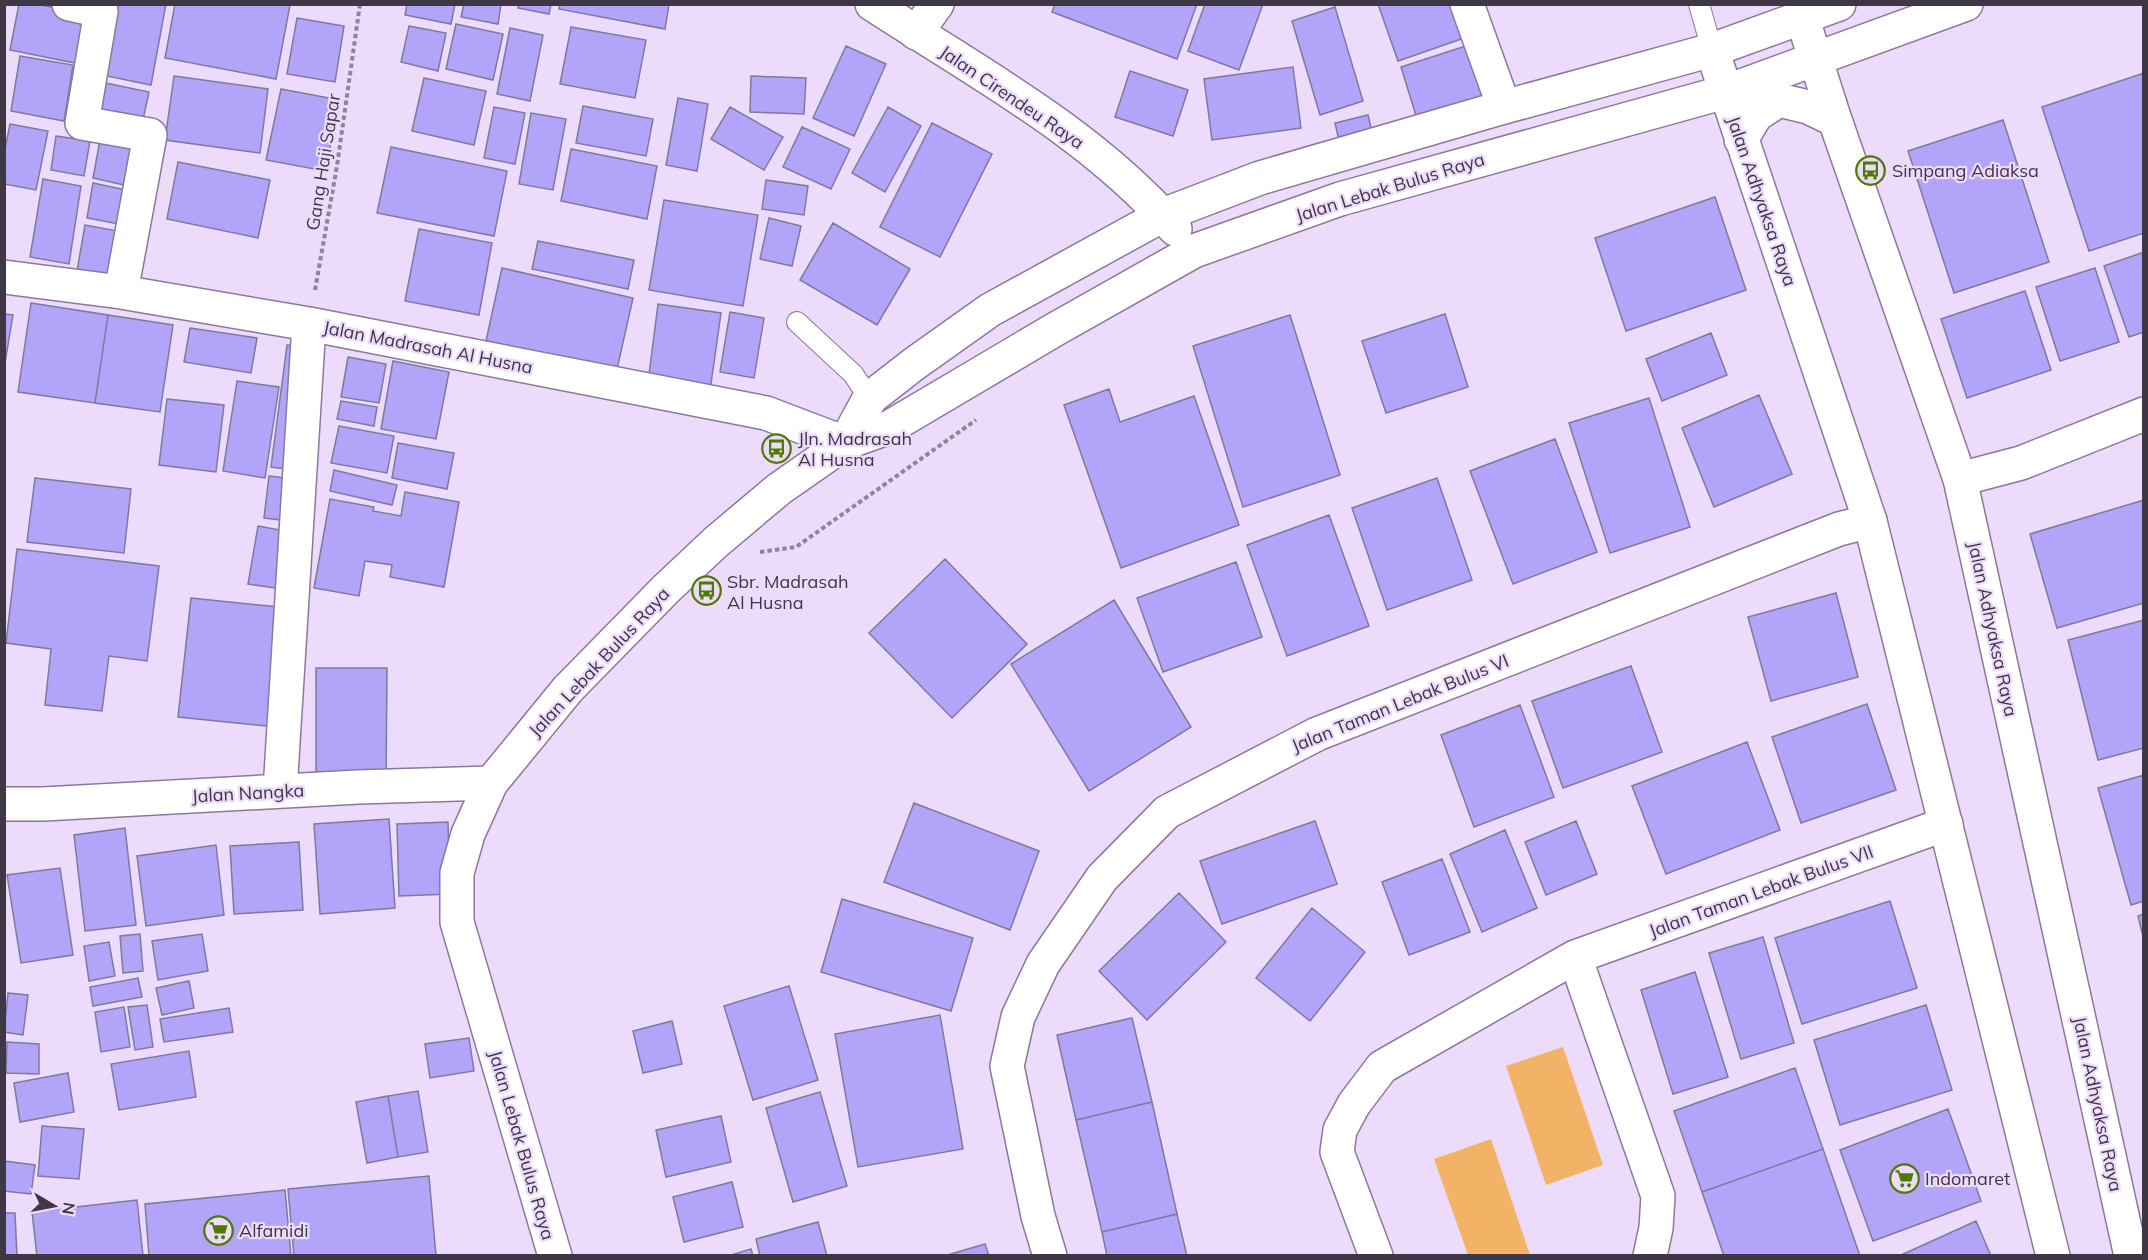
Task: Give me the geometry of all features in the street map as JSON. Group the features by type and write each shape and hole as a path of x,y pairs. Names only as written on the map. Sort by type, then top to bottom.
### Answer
{"main road":[{"path":"69,4 100,11 82,123 150,135 121,292"},
{"name":"Jalan Cirendeu Raya","path":"872,4 1044,113 1117,169 1194,251"},
{"path":"916,33 937,4"},
{"path":"1467,4 1504,107"},
{"name":"Jalan Lebak Bulus Raya","path":"845,443 869,399 914,364 990,310 1162,215 1260,178 1504,107 1712,50 1839,4"},
{"name":"Jalan Lebak Bulus Raya","path":"555,1256 457,922 457,873 468,834 491,783 568,689 666,589 716,542 779,489 845,443 890,427 1194,251 1340,199 1725,92 1966,4"},
{"name":"Jalan Adhyaksa Raya","path":"1802,17 1834,120 1960,479 2131,1256"},
{"name":"Jalan Adhyaksa Raya","path":"1712,50 1870,521 2053,1256"},
{"path":"1741,140 1756,115 1779,100 1808,107 1834,120"},
{"name":"Jalan Madrasah Al Husna","path":"4,277 121,292 309,324 766,413 845,443"},
{"path":"280,791 309,324"},
{"path":"1960,479 2020,463 2144,414"},
{"name":"Jalan Taman Lebak Bulus VI","path":"1050,1256 1038,1216 1008,1066 1018,1017 1043,964 1102,878 1167,812 1317,734 1839,529 1870,521"},
{"name":"Jalan Nangka","path":"4,804 491,783"},
{"name":"Jalan Taman Lebak Bulus VII","path":"1376,1256 1337,1152 1340,1130 1354,1104 1382,1067 1575,957 1946,824"},
{"path":"1575,957 1658,1196 1656,1228 1650,1256"}],"lane":[{"path":"1699,4 1712,50"},
{"path":"797,322 853,374 890,427"}],"path":[{"name":"Gang Haji Sapar","path":"309,324 337,166 360,4"},
{"path":"716,542 758,553 796,547 984,415"}],"shaded area":[{"path":"1563,1047 1603,1165 1546,1185 1506,1066"},
{"path":"1491,1139 1530,1255 1468,1255 1434,1159"}],"building":[{"path":"19,4 37,4 95,16 85,65 10,50"},
{"path":"115,4 166,4 151,85 102,75"},
{"path":"175,4 290,5 276,79 165,58"},
{"path":"407,4 455,4 451,24 405,15"},
{"path":"464,4 501,4 498,24 461,17"},
{"path":"519,4 551,4 549,14 518,8"},
{"path":"560,4 669,4 665,29 559,9"},
{"path":"1055,4 1197,4 1177,59 1052,12"},
{"path":"1205,4 1263,4 1239,70 1188,51"},
{"path":"1378,4 1455,4 1467,37 1398,61"},
{"path":"1335,7 1363,101 1320,115 1292,21"},
{"path":"297,18 344,26 335,82 287,74"},
{"path":"456,24 503,34 493,80 446,69"},
{"path":"409,26 446,33 438,71 401,62"},
{"path":"571,27 646,40 635,98 560,84"},
{"path":"510,28 543,35 530,101 497,94"},
{"path":"1478,42 1495,97 1418,122 1401,67"},
{"path":"846,46 886,64 854,136 813,118"},
{"path":"20,56 73,65 64,121 11,111"},
{"path":"1293,67 1301,128 1212,140 1204,79"},
{"path":"1130,71 1188,90 1173,136 1115,117"},
{"path":"2144,73 2144,233 2089,251 2042,107"},
{"path":"174,76 268,89 260,153 165,140"},
{"path":"751,76 806,78 804,114 750,112"},
{"path":"424,78 486,91 474,145 412,131"},
{"path":"96,81 149,92 142,124 89,113"},
{"path":"281,89 340,100 325,171 266,160"},
{"path":"678,98 708,104 697,171 666,165"},
{"path":"583,106 653,119 646,156 576,143"},
{"path":"494,107 525,113 515,164 484,158"},
{"path":"730,107 783,137 764,170 711,139"},
{"path":"888,107 921,126 885,192 852,173"},
{"path":"531,113 566,119 553,190 519,184"},
{"path":"1368,115 1373,136 1340,145 1335,123"},
{"path":"2003,120 2049,262 1954,293 1908,151"},
{"path":"932,123 992,154 940,257 880,227"},
{"path":"10,124 48,131 36,190 4,184 4,154"},
{"path":"802,127 850,149 831,189 783,167"},
{"path":"56,136 90,141 84,176 51,170"},
{"path":"100,140 141,149 133,187 93,178"},
{"path":"391,147 507,171 494,236 377,213"},
{"path":"571,149 657,166 647,219 561,201"},
{"path":"178,162 270,180 258,238 167,219"},
{"path":"43,179 81,186 69,264 30,257"},
{"path":"766,180 808,186 804,215 762,209"},
{"path":"93,183 136,192 130,226 87,218"},
{"path":"1715,197 1746,290 1626,331 1595,238"},
{"path":"664,200 758,215 743,306 649,290"},
{"path":"769,218 801,226 792,266 760,259"},
{"path":"833,223 910,269 877,325 800,280"},
{"path":"85,225 128,233 119,285 76,277"},
{"path":"419,229 492,243 479,315 405,301"},
{"path":"538,241 634,260 628,289 532,269"},
{"path":"2144,252 2144,332 2129,337 2104,266"},
{"path":"502,268 633,298 617,369 486,341"},
{"path":"2095,268 2119,342 2060,361 2036,287"},
{"path":"2025,291 2051,370 1967,398 1941,319"},
{"path":"31,303 108,315 95,403 18,392"},
{"path":"658,304 721,313 710,391 648,382"},
{"path":"730,312 764,318 754,378 720,372"},
{"path":"4,314 13,315 4,369"},
{"path":"1445,314 1468,387 1386,413 1362,341"},
{"path":"108,315 173,325 160,412 95,403"},
{"path":"1290,315 1340,475 1243,507 1193,346"},
{"path":"190,328 257,338 251,373 184,362"},
{"path":"1711,333 1727,375 1662,401 1646,359"},
{"path":"287,345 301,347 286,469 271,467"},
{"path":"348,357 386,364 379,403 341,397"},
{"path":"393,361 449,372 436,439 381,429"},
{"path":"237,381 279,387 265,478 223,471"},
{"path":"1109,389 1120,422 1194,396 1239,525 1121,568 1064,405"},
{"path":"1759,395 1792,474 1714,507 1682,428"},
{"path":"1649,398 1690,527 1610,553 1569,423"},
{"path":"167,399 224,405 216,472 159,465"},
{"path":"341,401 377,407 374,426 337,419"},
{"path":"339,426 394,436 387,473 331,463"},
{"path":"1555,439 1597,552 1513,584 1470,471"},
{"path":"398,443 454,453 447,489 392,478"},
{"path":"334,470 397,485 392,505 330,491"},
{"path":"269,476 294,479 289,521 264,518"},
{"path":"35,478 131,489 124,553 27,542"},
{"path":"1437,478 1472,580 1387,610 1352,508"},
{"path":"405,492 459,502 444,587 390,577 392,565 365,561 359,596 314,588 330,499 374,507 373,511 401,516"},
{"path":"2144,500 2144,603 2057,628 2030,534"},
{"path":"1329,515 1369,626 1287,656 1247,545"},
{"path":"258,526 291,532 282,589 248,584"},
{"path":"17,549 159,566 147,661 109,656 102,711 45,705 51,649 6,643"},
{"path":"945,559 1027,644 952,718 869,633"},
{"path":"1236,562 1262,637 1163,672 1137,598"},
{"path":"1836,593 1858,677 1771,701 1748,617"},
{"path":"191,598 289,608 276,727 178,717"},
{"path":"1114,600 1191,727 1089,791 1011,664"},
{"path":"2144,620 2144,748 2098,760 2068,640"},
{"path":"1631,666 1662,752 1563,788 1532,701"},
{"path":"316,668 387,668 386,786 316,785"},
{"path":"1867,704 1896,790 1801,823 1772,737"},
{"path":"1520,705 1554,797 1474,827 1441,735"},
{"path":"1747,742 1780,830 1666,874 1632,786"},
{"path":"2144,775 2144,901 2131,905 2098,788"},
{"path":"914,803 1039,851 1010,930 884,882"},
{"path":"389,819 395,908 320,914 314,824"},
{"path":"1315,821 1337,884 1222,924 1200,861"},
{"path":"1576,821 1597,874 1546,895 1525,842"},
{"path":"448,822 450,894 399,896 397,824"},
{"path":"125,828 136,925 85,931 74,835"},
{"path":"1505,830 1537,908 1482,932 1450,854"},
{"path":"299,842 303,910 234,914 230,846"},
{"path":"216,845 224,915 146,926 137,856"},
{"path":"1442,859 1470,932 1409,955 1382,882"},
{"path":"60,868 73,955 21,963 7,875"},
{"path":"1179,893 1226,942 1147,1020 1099,971"},
{"path":"842,899 973,938 951,1011 821,972"},
{"path":"1890,901 1917,988 1802,1024 1775,938"},
{"path":"1312,908 1365,952 1310,1021 1256,978"},
{"path":"2144,914 2144,941 2138,916"},
{"path":"140,934 143,971 123,973 120,936"},
{"path":"202,934 208,971 158,980 152,941"},
{"path":"1763,937 1794,1043 1741,1059 1709,953"},
{"path":"109,942 115,976 89,981 84,946"},
{"path":"1695,972 1728,1077 1673,1094 1641,990"},
{"path":"138,978 142,997 93,1006 90,987"},
{"path":"189,981 194,1008 162,1015 156,988"},
{"path":"789,986 818,1080 753,1100 724,1006"},
{"path":"8,993 28,995 23,1035 4,1032"},
{"path":"147,1005 153,1047 135,1050 128,1007"},
{"path":"1926,1005 1952,1090 1840,1125 1814,1040"},
{"path":"124,1007 130,1047 101,1052 95,1012"},
{"path":"229,1008 233,1032 164,1042 160,1019"},
{"path":"940,1015 963,1149 858,1167 835,1034"},
{"path":"1132,1018 1152,1102 1076,1120 1057,1035"},
{"path":"672,1021 682,1064 643,1073 633,1031"},
{"path":"469,1038 474,1071 430,1078 425,1044"},
{"path":"7,1042 39,1044 39,1074 6,1073"},
{"path":"189,1051 196,1097 119,1110 111,1064"},
{"path":"1795,1068 1823,1149 1702,1192 1674,1111"},
{"path":"68,1073 74,1112 20,1122 14,1083"},
{"path":"418,1091 428,1152 398,1157 388,1096"},
{"path":"820,1092 847,1186 793,1202 766,1108"},
{"path":"388,1096 398,1157 367,1163 356,1102"},
{"path":"1152,1102 1177,1214 1102,1232 1076,1120"},
{"path":"1948,1109 1981,1201 1873,1241 1840,1150"},
{"path":"721,1116 731,1162 666,1177 656,1130"},
{"path":"42,1126 84,1129 79,1179 38,1176"},
{"path":"1823,1149 1860,1256 1724,1256 1702,1192"},
{"path":"4,1161 35,1165 31,1194 4,1191"},
{"path":"429,1176 436,1256 294,1256 288,1189"},
{"path":"732,1182 743,1227 684,1242 673,1197"},
{"name":"Alfamidi","path":"285,1190 291,1256 149,1256 145,1204"},
{"path":"137,1200 143,1256 37,1256 32,1212"},
{"path":"4,1213 15,1213 17,1256 4,1256"},
{"path":"1177,1214 1187,1256 1107,1256 1102,1232"},
{"path":"1976,1221 1991,1256 1899,1256"},
{"path":"818,1222 827,1256 760,1256 756,1239"},
{"path":"985,1244 989,1256 944,1256"},
{"path":"751,1249 753,1256 728,1256"}],"place":[{"name":"Simpang Adiaksa","path":"1871,170"},
{"name":"Jln. Madrasah Al Husna","path":"777,448"},
{"name":"Sbr. Madrasah Al Husna","path":"706,591"},
{"name":"Indomaret","path":"1904,1178"},
{"name":"Alfamidi","path":"218,1230"}]}
